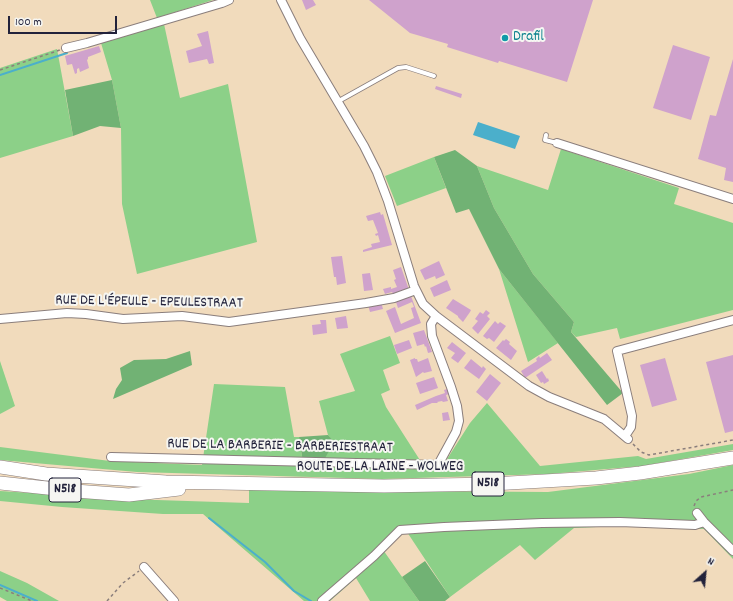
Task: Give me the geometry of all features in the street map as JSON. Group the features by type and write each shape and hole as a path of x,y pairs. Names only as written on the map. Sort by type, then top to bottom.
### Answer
{"highway":[{"name":"ROUTE DE LA LAINE - WOLWEG","path":"0,467 46,474 124,480 384,486 492,484 596,478 640,473 733,458"},
{"name":"ROUTE DE LA LAINE - WOLWEG","path":"0,484 129,495 242,483"}],"street":[{"path":"66,48 102,39 229,0"},
{"path":"281,0 300,38 364,146 377,172 388,201 416,290 423,304 436,316 529,386 549,397 604,419 626,438 631,427 632,416 617,351 733,320"},
{"path":"557,143 733,199"},
{"name":"RUE DE L'ÉPEULE - EPEULESTRAAT","path":"0,319 67,313 86,314 123,320 182,316 229,322 366,303 394,298 416,290"},
{"name":"RUE DE LA BARBERIE - BARBERIESTRAAT","path":"111,457 438,465 456,432 459,421 457,406 451,387 432,336 432,324 436,316"},
{"path":"697,513 733,551"},
{"path":"322,601 374,556 400,530 542,523 620,522 695,525 704,522"},
{"path":"144,567 174,601"}],"lane":[{"path":"337,102 398,68 406,67 434,76"},
{"path":"546,135 545,140 557,143"}],"path":[{"path":"0,70 66,48"},
{"path":"626,438 640,452 649,455 733,440"},
{"path":"697,513 694,507 698,499 708,495 733,490"},
{"path":"107,601 122,583 144,567"},
{"path":"0,588 32,601"}],"green space":[{"path":"150,0 213,0 157,18"},
{"path":"164,24 180,98 228,84 257,242 137,274 122,204 121,128 112,80 101,43"},
{"path":"57,49 73,136 0,158 0,68"},
{"path":"112,80 121,128 100,126 73,136 65,90"},
{"path":"561,149 679,188 674,204 733,223 733,310 620,339 617,328 576,337 571,332 574,322 533,274 494,208 477,166 548,190"},
{"path":"455,150 477,166 494,208 533,274 574,322 571,332 623,393 607,405 499,269 469,209 456,213 434,157"},
{"path":"434,157 446,188 397,206 385,176"},
{"path":"499,269 558,343 528,362"},
{"path":"390,336 400,363 383,370 390,390 381,394 386,407 425,468 442,467 470,423 487,403 540,466 638,456 646,459 733,444 733,450 642,466 549,474 382,479 137,472 0,460 0,447 110,461 202,465 214,384 285,387 294,437 299,437 304,469 333,442 328,435 319,401 355,391 340,354"},
{"path":"190,351 192,365 113,399 116,389 122,380 120,368 134,360 166,359"},
{"path":"0,361 15,406 0,414"},
{"path":"328,435 334,442 319,469 304,469 299,437"},
{"path":"733,465 733,559 704,529 620,526 574,528 535,560 520,545 450,597 407,532 397,527 381,547 419,601 370,601 356,578 330,601 304,601 203,514 163,514 0,501 0,491 126,499 249,503 249,490 548,492 689,474"},
{"path":"425,561 450,597 445,601 419,601 402,577"},
{"path":"0,571 27,583 59,601 7,601 0,597"}],"water":[{"path":"478,122 520,136 515,149 473,135"}],"building":[{"path":"302,0 313,0 316,5 306,10"},
{"name":"Drafil","path":"369,0 593,0 567,82 499,61 498,63 447,47 448,44 410,33"},
{"path":"208,31 214,63 209,64 207,59 189,63 186,51 202,46 197,34"},
{"path":"673,45 710,57 691,120 653,108"},
{"path":"99,46 101,52 88,57 87,60 89,68 80,72 79,68 75,74 72,64 67,65 65,56"},
{"path":"733,59 733,182 724,180 726,168 698,159 710,115 716,116"},
{"path":"436,86 462,94 461,98 435,89"},
{"path":"380,212 381,215 383,214 392,245 363,252 363,250 372,247 371,244 380,242 378,235 376,236 375,234 378,233 373,220 368,221 366,216"},
{"path":"342,256 346,283 337,285 336,277 334,277 331,257"},
{"path":"439,261 445,275 436,279 435,276 425,280 420,270"},
{"path":"401,267 408,289 393,294 392,292 385,294 383,289 397,287 394,280 396,279 393,270"},
{"path":"370,273 373,290 364,291 362,274"},
{"path":"447,280 451,290 434,297 430,288"},
{"path":"411,296 421,323 395,333 386,311 395,307 401,324 414,318 411,308 414,307 412,302 398,308 396,302"},
{"path":"453,299 471,310 463,322 458,316 446,308"},
{"path":"381,302 383,309 370,312 368,305"},
{"path":"486,310 490,313 487,316 490,319 478,334 472,328 478,321 475,319 480,312 483,314"},
{"path":"346,316 348,328 337,329 335,318"},
{"path":"320,320 326,320 327,333 313,335 312,325 321,324"},
{"path":"495,321 498,324 500,322 506,326 494,342 483,336"},
{"path":"424,330 432,352 428,353 424,344 417,346 413,333"},
{"path":"506,339 517,351 511,360 496,348 503,340 504,341"},
{"path":"409,340 412,348 397,354 394,345"},
{"path":"452,342 466,353 458,363 451,358 455,353 447,348"},
{"path":"547,353 552,360 525,378 521,371 537,361 536,359 539,356 540,358"},
{"path":"733,355 733,431 725,433 706,362"},
{"path":"415,358 418,362 428,358 432,371 423,372 416,377 410,360"},
{"path":"665,358 677,400 652,407 640,365"},
{"path":"471,359 482,368 483,366 486,369 479,379 464,368"},
{"path":"542,371 549,381 544,384 543,382 541,383 536,375"},
{"path":"490,374 501,383 487,401 476,392"},
{"path":"434,377 438,388 420,394 416,383"},
{"path":"447,389 449,394 446,395 448,401 432,403 417,410 415,405 445,393 444,390"},
{"path":"448,412 450,420 443,421 442,413"}],"waterway":[{"path":"0,75 67,53"},
{"path":"209,518 265,562 294,591 311,601"},
{"path":"0,585 37,601"}],"place":[{"name":"Drafil","path":"505,38"}]}
